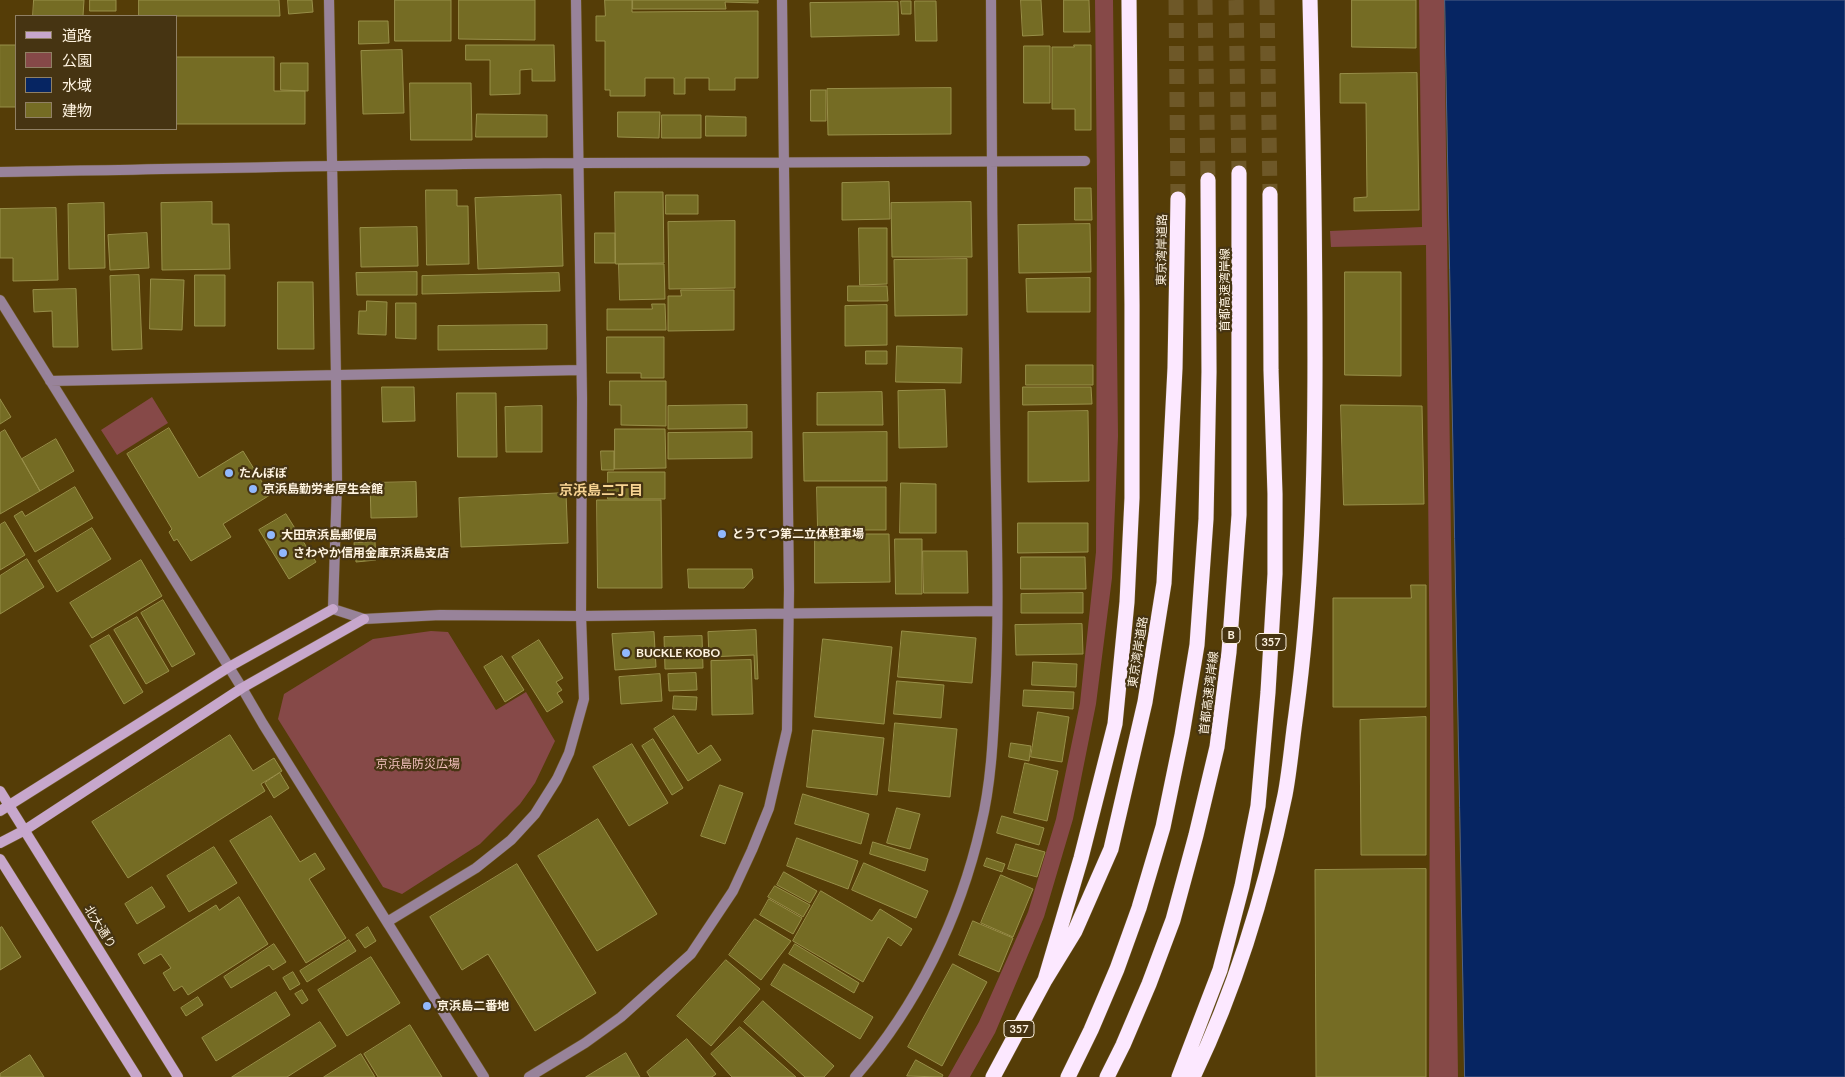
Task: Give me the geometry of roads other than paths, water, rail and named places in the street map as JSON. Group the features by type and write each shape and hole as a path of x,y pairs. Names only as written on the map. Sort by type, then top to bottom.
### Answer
{"highway":[{"path":"1045,980 1081,858 1115,724 1127,602 1132,498 1132,305 1128,0"},
{"path":"1193,1077 1224,1010 1262,890 1285,794 1304,656 1310,586 1315,442 1315,236 1310,0"},
{"name":"首都高速湾岸線","path":"1107,1077 1149,984 1173,920 1217,747 1229,652 1239,515 1239,174"},
{"name":"首都高速湾岸線","path":"1068,1077 1091,1030 1117,969 1139,908 1163,827 1182,735 1197,644 1206,518 1209,382 1208,180"},
{"name":"357","path":"1179,1077 1220,970 1242,886 1258,806 1268,692 1275,574 1270,194"},
{"name":"東京湾岸道路","path":"993,1077 1045,980 1075,931 1111,849 1145,702 1164,582 1175,368 1178,199"}],"street":[{"path":"329,0 337,483 333,609"},
{"path":"387,922 476,868 511,840 535,814 570,753 584,700 580,616 581,370 576,0"},
{"path":"529,1077 621,1017 691,954 734,891 769,808 787,730 789,614 782,0"},
{"path":"855,1077 874,1055 903,1014 926,975 947,931 982,824 993,750 999,629 991,0"},
{"path":"0,172 579,163 784,164 1085,161"},
{"path":"0,300 242,688 262,724 484,1077"},
{"path":"50,381 581,370"},
{"path":"5,808 229,668 333,609 364,619 440,615 580,616 998,611"},
{"path":"0,843 25,830 242,688 364,619"},
{"name":"北大通り","path":"0,791 5,808 25,830 178,1077"},
{"path":"0,859 137,1077"}],"water":[{"path":"1445,0 1845,0 1845,1077 1465,1077"}],"tunnel":[{"path":"1176,0 1178,199"},
{"path":"1205,0 1208,180"},
{"path":"1236,0 1239,173"},
{"path":"1267,0 1270,194"}],"place":[{"name":"たんぽぽ","path":"229,473"},
{"name":"京浜島勤労者厚生会館","path":"253,489"},
{"name":"とうてつ第二立体駐車場","path":"722,534"},
{"name":"大田京浜島郵便局","path":"271,535"},
{"name":"さわやか信用金庫京浜島支店","path":"283,553"},
{"name":"BUCKLE KOBO","path":"626,653"},
{"name":"京浜島二番地","path":"427,1006"}],"district":[{"name":"京浜島二丁目","path":"601,490"}],"park label":[{"name":"京浜島防災広場","path":"418,764"}]}
